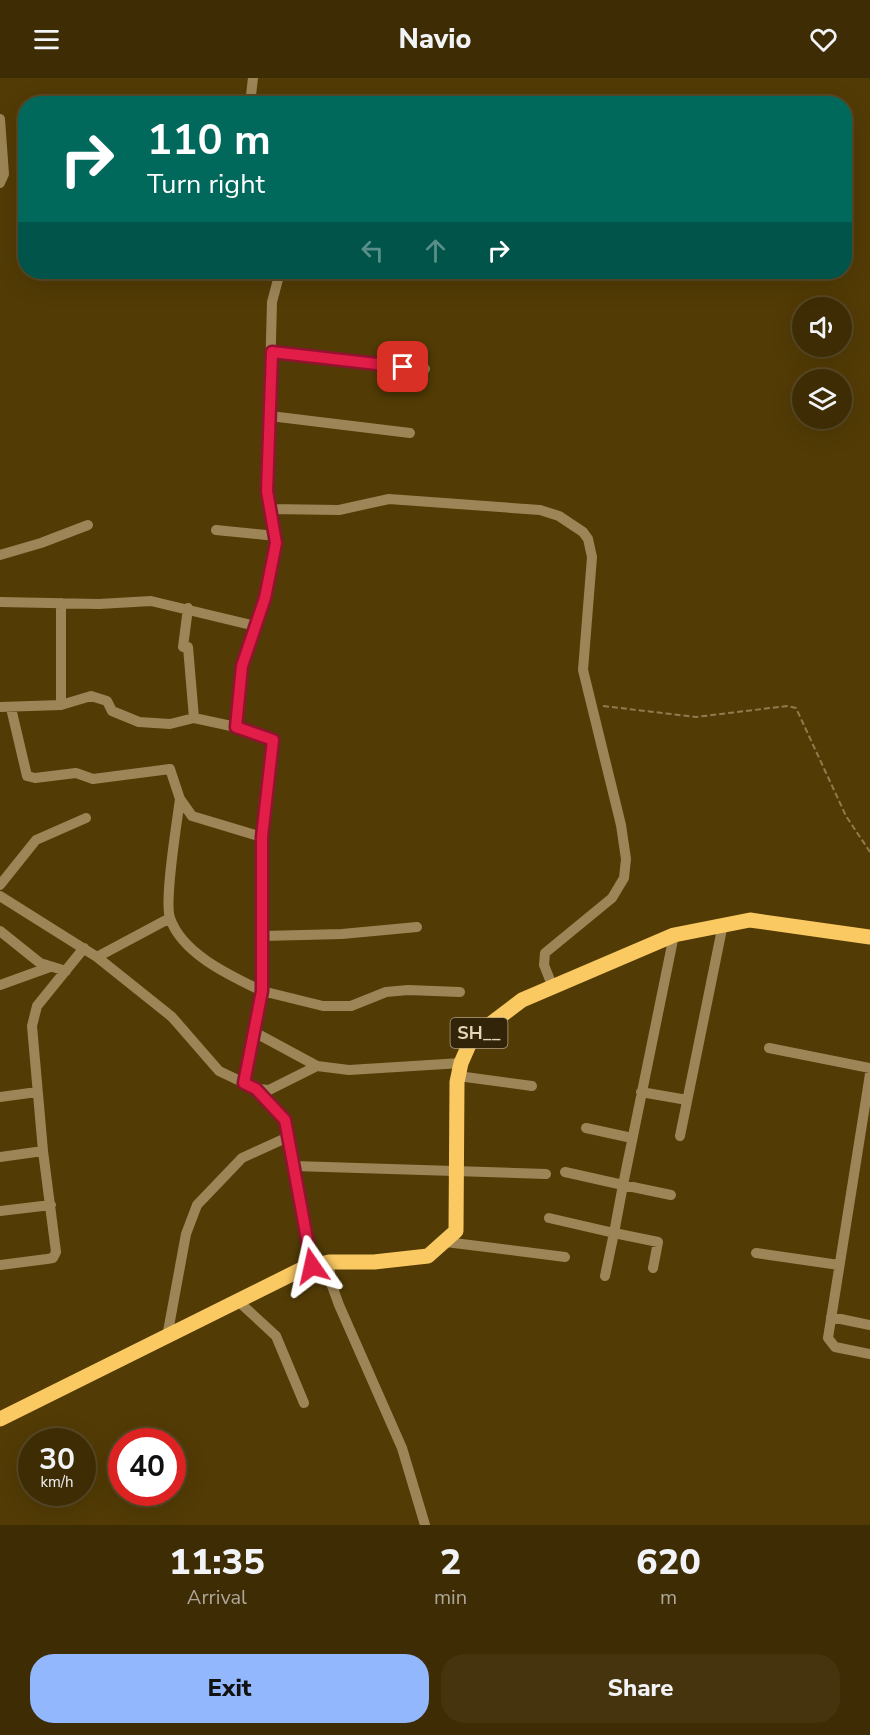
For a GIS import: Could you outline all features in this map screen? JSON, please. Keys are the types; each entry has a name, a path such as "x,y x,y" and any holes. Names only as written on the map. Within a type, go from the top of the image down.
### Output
{"main road":[{"name":"SH__","path":"446,1242 456,1231 459,1069 472,1038 522,1000 552,985 674,935 723,924 750,920 870,937"},
{"name":"SH__","path":"824,930 870,927"},
{"path":"0,1419 167,1337 267,1284 306,1268 329,1262 374,1262 428,1256 446,1242"}],"street":[{"path":"251,96 253,78"},
{"path":"0,119 4,174 0,183"},
{"path":"236,727 242,666 265,598 276,536 267,491 272,302 278,279"},
{"path":"272,352 425,369"},
{"path":"270,416 410,433"},
{"path":"270,509 339,510 381,500 398,500 540,510 559,516 576,526 588,539 592,557 582,662 590,704 621,825 626,867 620,889 612,898 546,952 544,965 552,985"},
{"path":"0,555 41,543 88,525"},
{"path":"216,530 276,536"},
{"path":"0,602 99,604 151,601 188,608 255,626"},
{"path":"61,603 61,705"},
{"path":"188,608 185,647 194,718"},
{"path":"244,1083 248,1052 262,991 262,837 273,740 236,727 194,718 170,724 139,722 112,711 106,700 91,696 61,705 5,707 27,776 35,778 76,773 93,779 170,770 180,799 192,816 262,837"},
{"path":"180,799 169,901 170,918 180,935 207,962 262,991 323,1006 351,1006 386,992 408,990 460,992"},
{"path":"0,885 36,840 86,818"},
{"path":"0,896 97,957 172,1017 219,1071 256,1089 285,1120 294,1166 306,1268"},
{"path":"97,957 170,918"},
{"path":"680,1136 723,924"},
{"path":"263,936 342,934 417,927"},
{"path":"0,931 39,963 63,975"},
{"path":"605,1276 674,935"},
{"path":"0,1265 53,1258 56,1252 37,1092 33,1014 84,948"},
{"path":"0,985 50,967"},
{"path":"254,1032 317,1066 348,1070 459,1069 532,1086"},
{"path":"769,1048 870,1068"},
{"path":"256,1089 269,1090 317,1066"},
{"path":"870,1074 828,1338 835,1347 870,1354"},
{"path":"0,1097 37,1092"},
{"path":"641,1092 687,1100"},
{"path":"586,1128 632,1138"},
{"path":"167,1337 191,1218 206,1194 242,1158 288,1137"},
{"path":"0,1157 43,1151"},
{"path":"294,1166 546,1174"},
{"path":"565,1172 671,1195"},
{"path":"0,1211 51,1204"},
{"path":"549,1218 658,1242 653,1268"},
{"path":"446,1242 565,1257"},
{"path":"756,1253 839,1264"},
{"path":"329,1262 331,1283 339,1305 398,1438 425,1525"},
{"path":"237,1300 276,1336 304,1403"},
{"path":"831,1320 870,1325"}],"path":[{"path":"590,704 696,717 787,706 796,708 846,816 870,852"}],"route":[{"path":"312,1266 285,1120 256,1089 244,1083 248,1052 252,1044 262,991 262,837 273,740 236,727 242,666 265,598 276,543 267,491 272,352 403,367"}]}
